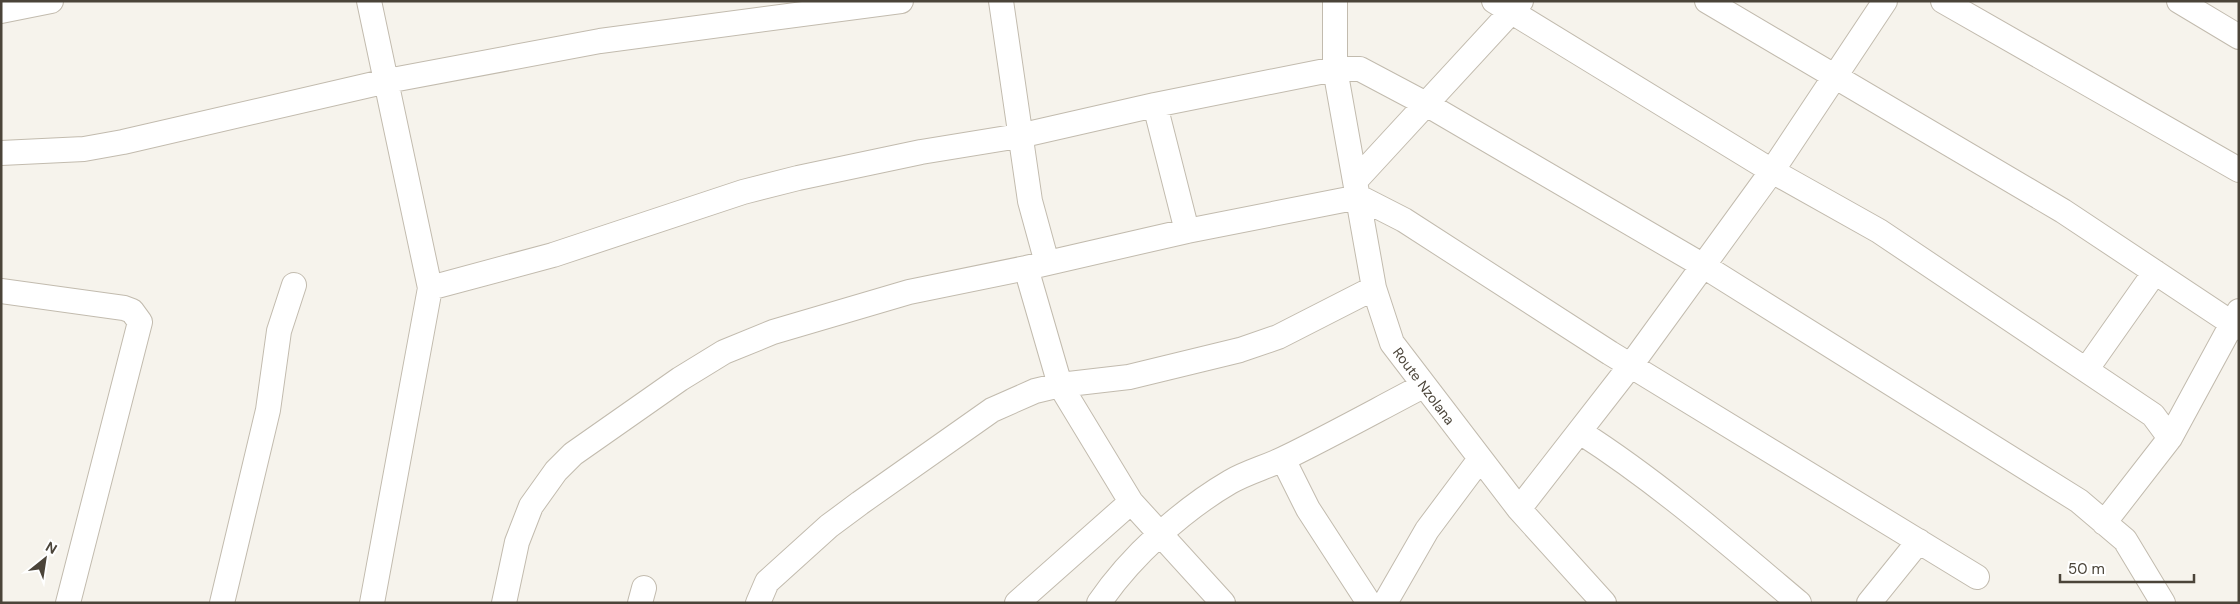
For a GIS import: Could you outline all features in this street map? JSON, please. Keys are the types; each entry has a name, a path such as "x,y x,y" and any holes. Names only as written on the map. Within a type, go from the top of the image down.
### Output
{"street":[{"path":"1,11 50,1"},
{"path":"369,1 430,288 372,603"},
{"path":"1,154 84,148 123,142 387,81 600,41 901,1"},
{"path":"1001,1 1019,136 1030,201 1036,266 1060,385 1131,502 1223,603"},
{"name":"Route Nzolana","path":"1335,1 1335,69 1358,188 1374,288 1392,343 1519,510 1604,603"},
{"path":"1707,1 2063,211 2155,272 2236,320 2170,438 2104,523"},
{"path":"1519,510 1580,432 1772,171 1885,1"},
{"path":"1942,1 2239,170"},
{"path":"2179,1 2239,37"},
{"path":"504,603 517,542 531,506 556,471 573,454 680,379 724,352 790,327 909,292 1036,266 1187,231 1358,188 1509,5 1772,171 1879,232 2153,415 2170,438"},
{"path":"430,288 552,256 742,192 921,152 1019,136 1155,105 1335,69 1360,69 1426,104 1702,265 2079,501 2125,540 2163,603"},
{"path":"1155,105 1187,231"},
{"path":"1358,188 1404,220 1630,365 1977,577"},
{"path":"2086,370 2155,272"},
{"path":"222,603 268,410 279,331 294,285"},
{"path":"758,603 768,582 829,526 992,410 1035,391 1060,385 1130,377 1240,350 1286,333 1374,288"},
{"path":"1,291 124,308 132,311 140,322 68,603"},
{"path":"1100,603 1123,573 1160,535 1188,511 1231,482 1283,459 1423,386"},
{"path":"1580,432 1625,461 1665,491 1799,603"},
{"path":"1283,459 1308,509 1369,603"},
{"path":"1385,603 1427,530 1480,459"},
{"path":"1017,603 1131,502"},
{"path":"1869,603 1919,541"}]}
